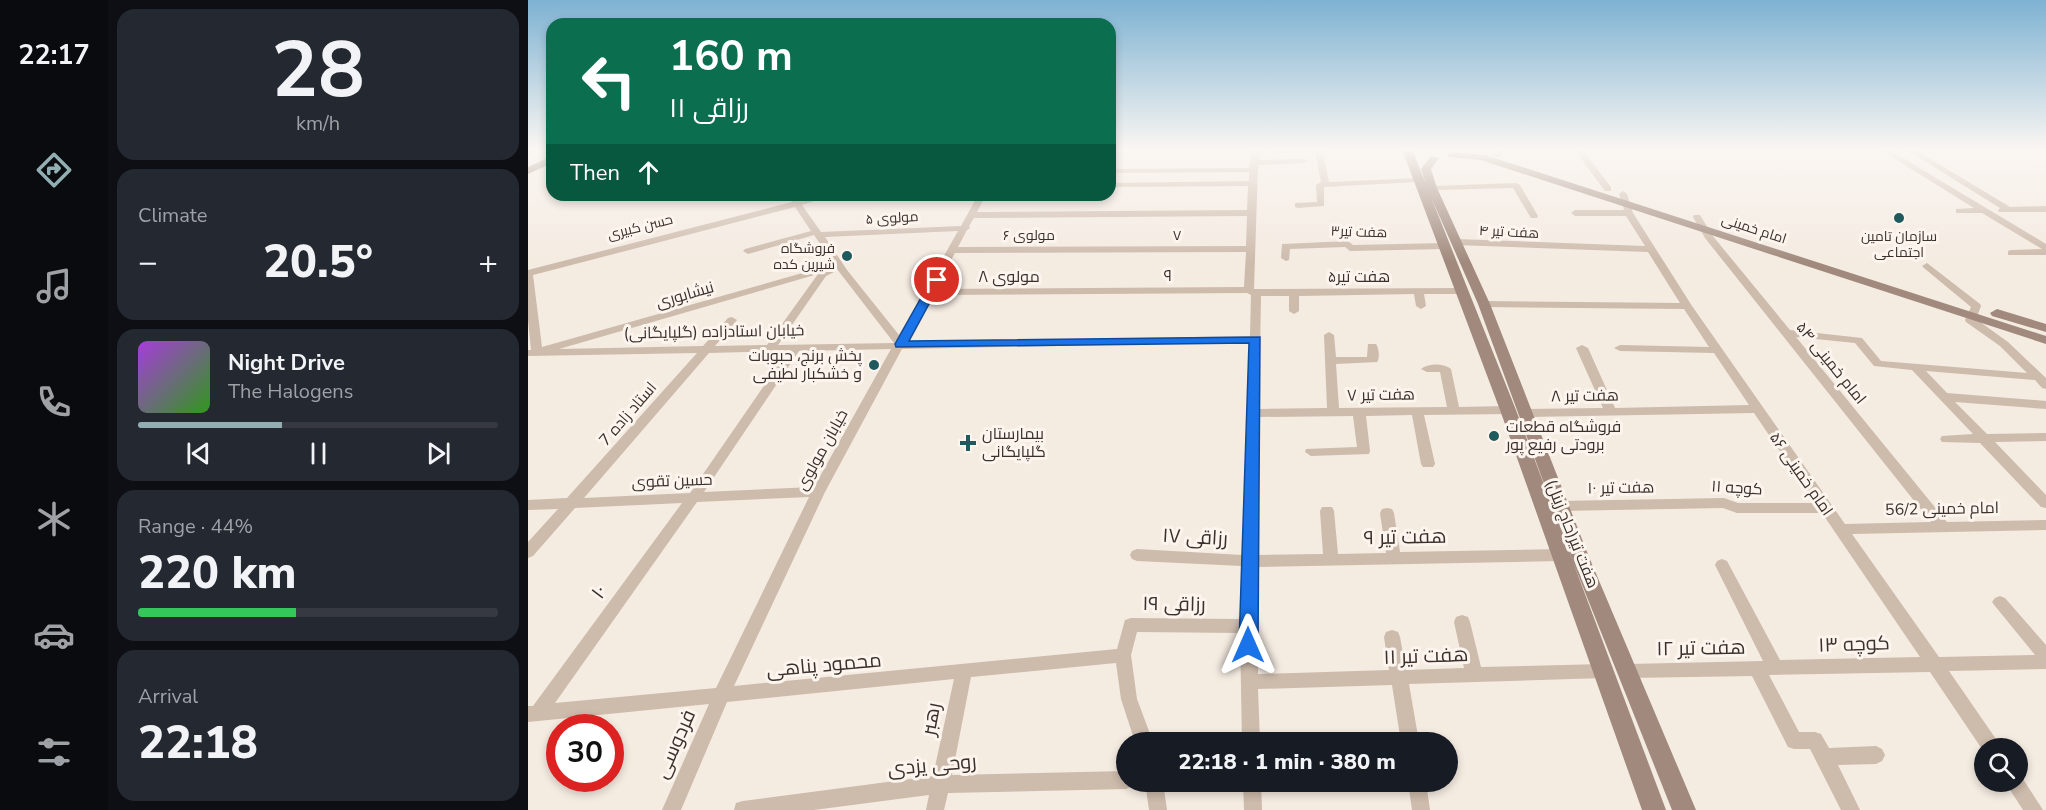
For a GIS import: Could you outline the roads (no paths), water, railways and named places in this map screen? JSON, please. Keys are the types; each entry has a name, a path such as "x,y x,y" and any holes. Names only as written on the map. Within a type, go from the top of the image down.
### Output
{"main road":[{"name":"هفت تیر(حاج زینل)","path":"1426,187 1450,244 1484,304 1527,413 1560,506 1629,670 1684,810"},
{"name":"امام خمینی","path":"1575,187 1700,223 1974,311 2046,340"},
{"name":"امام خمینی","path":"1601,187 1626,203"},
{"name":"هفت تیر(حاج زینل)","path":"1450,244 1462,291 1508,410 1654,810"},
{"name":"امام خمینی","path":"1974,311 2046,328"}],"street":[{"path":"1251,732 1248,626 1256,339 1251,249 1253,187"},
{"path":"1298,205 1321,204 1320,187"},
{"path":"1517,187 1527,199 1534,216"},
{"path":"1947,187 2046,248"},
{"path":"1971,187 2009,210"},
{"path":"1510,201 1527,199"},
{"name":"حسن کبیری","path":"533,353 528,274 786,201"},
{"path":"794,201 840,266 901,344"},
{"name":"خیابان مولوی","path":"721,696 818,492 954,250 979,201"},
{"path":"1575,213 1626,203"},
{"name":"امام خمینی ۵۶","path":"1626,203 1649,249 1716,350 1985,738"},
{"path":"1959,211 2046,209"},
{"path":"972,215 1252,213"},
{"name":"امام خمینی ۵۴","path":"1700,223 1785,333 1943,526"},
{"name":"مولوی ۵","path":"748,251 818,233 966,228"},
{"path":"1286,258 1285,246 1303,245 1299,232"},
{"path":"1520,234 1524,246"},
{"path":"1397,236 1401,247"},
{"name":"هفت تیر ۴","path":"1450,244 1649,249"},
{"name":"هفت تیر۳","path":"1303,245 1401,247 1450,244"},
{"name":"۷","path":"1104,248 1251,249"},
{"name":"مولوی ۶","path":"954,250 1104,248"},
{"path":"2011,253 2046,252"},
{"path":"771,347 823,274 840,266"},
{"name":"نیشابوری","path":"533,353 840,266"},
{"path":"1927,266 1974,311 1970,320 2004,344 2042,381"},
{"path":"1284,280 1294,311"},
{"name":"۹","path":"1088,291 1253,292"},
{"name":"مولوی ۸","path":"930,292 1088,291"},
{"path":"1361,291 1363,305"},
{"path":"1418,291 1421,306"},
{"name":"هفت تیر۵","path":"1253,292 1462,291"},
{"path":"1484,304 1687,306"},
{"name":"استاد زاده 7","path":"528,552 732,320"},
{"path":"1785,333 1858,340 1878,364 2042,381"},
{"path":"1329,335 1333,412"},
{"name":"خیابان استادزاده (گلپایگانی)","path":"533,353 901,344 1256,339"},
{"path":"1330,361 1373,360 1372,346"},
{"name":"۱۰","path":"533,713 694,497 796,347"},
{"path":"1582,348 1611,412"},
{"path":"1620,348 1716,350"},
{"path":"1915,367 2046,503"},
{"path":"1427,369 1445,369 1454,411"},
{"path":"1944,397 2046,405"},
{"name":"هفت تیر ۸","path":"1527,413 1756,409"},
{"name":"هفت تیر ۷","path":"1254,413 1508,410"},
{"path":"1417,411 1428,464"},
{"path":"1311,452 1364,451 1359,412"},
{"path":"1946,439 2046,437"},
{"name":"حسین تقوی","path":"528,505 573,501 818,492"},
{"name":"کوچه ۱۱","path":"1683,504 1724,503 1737,508 1825,508"},
{"name":"هفت تیر ۱۰","path":"1560,506 1683,504"},
{"path":"1327,511 1331,559"},
{"path":"1387,513 1394,558"},
{"name":"امام خمینی 56/2","path":"1839,529 2046,525"},
{"name":"رزاقی ۱۷","path":"1137,555 1251,561"},
{"name":"هفت تیر ۹","path":"1251,561 1561,555"},
{"path":"1722,566 1766,667 1794,741 1815,740 1851,810"},
{"path":"2000,602 2046,657"},
{"path":"1462,622 1474,675"},
{"name":"رزاقی ۱۹","path":"1123,656 1131,625 1248,626"},
{"path":"1392,637 1408,732"},
{"path":"1123,656 1129,699 1141,732"},
{"name":"محمود پناهی","path":"533,713 1123,656"},
{"name":"کوچه ۱۳","path":"1766,667 2046,662"},
{"name":"هفت تیر ۱۲","path":"1629,670 1766,667"},
{"name":"هفت تیر ۱۱","path":"1249,682 1604,671"},
{"name":"رهبر","path":"935,810 964,673"},
{"name":"فردوسی","path":"671,810 721,696"},
{"path":"1824,757 1876,755"},
{"name":"روحی یزدی","path":"743,810 941,784 1116,780"},
{"path":"1155,792 1158,810"},
{"path":"1252,792 1252,810"},
{"path":"1418,792 1421,810"},
{"path":"2021,792 2034,810"}],"place":[{"name":"سازمان تامین اجتماعی","path":"1899,218"},
{"name":"فروشگاه شیرین کده","path":"847,256"},
{"name":"پخش برنج، حبوبات و خشکبار لطیفی","path":"874,365"},
{"name":"فروشگاه قطعات برودتی رفیع پور","path":"1494,436"},
{"name":"بیمارستان گلپایگانی","path":"968,443"}]}
